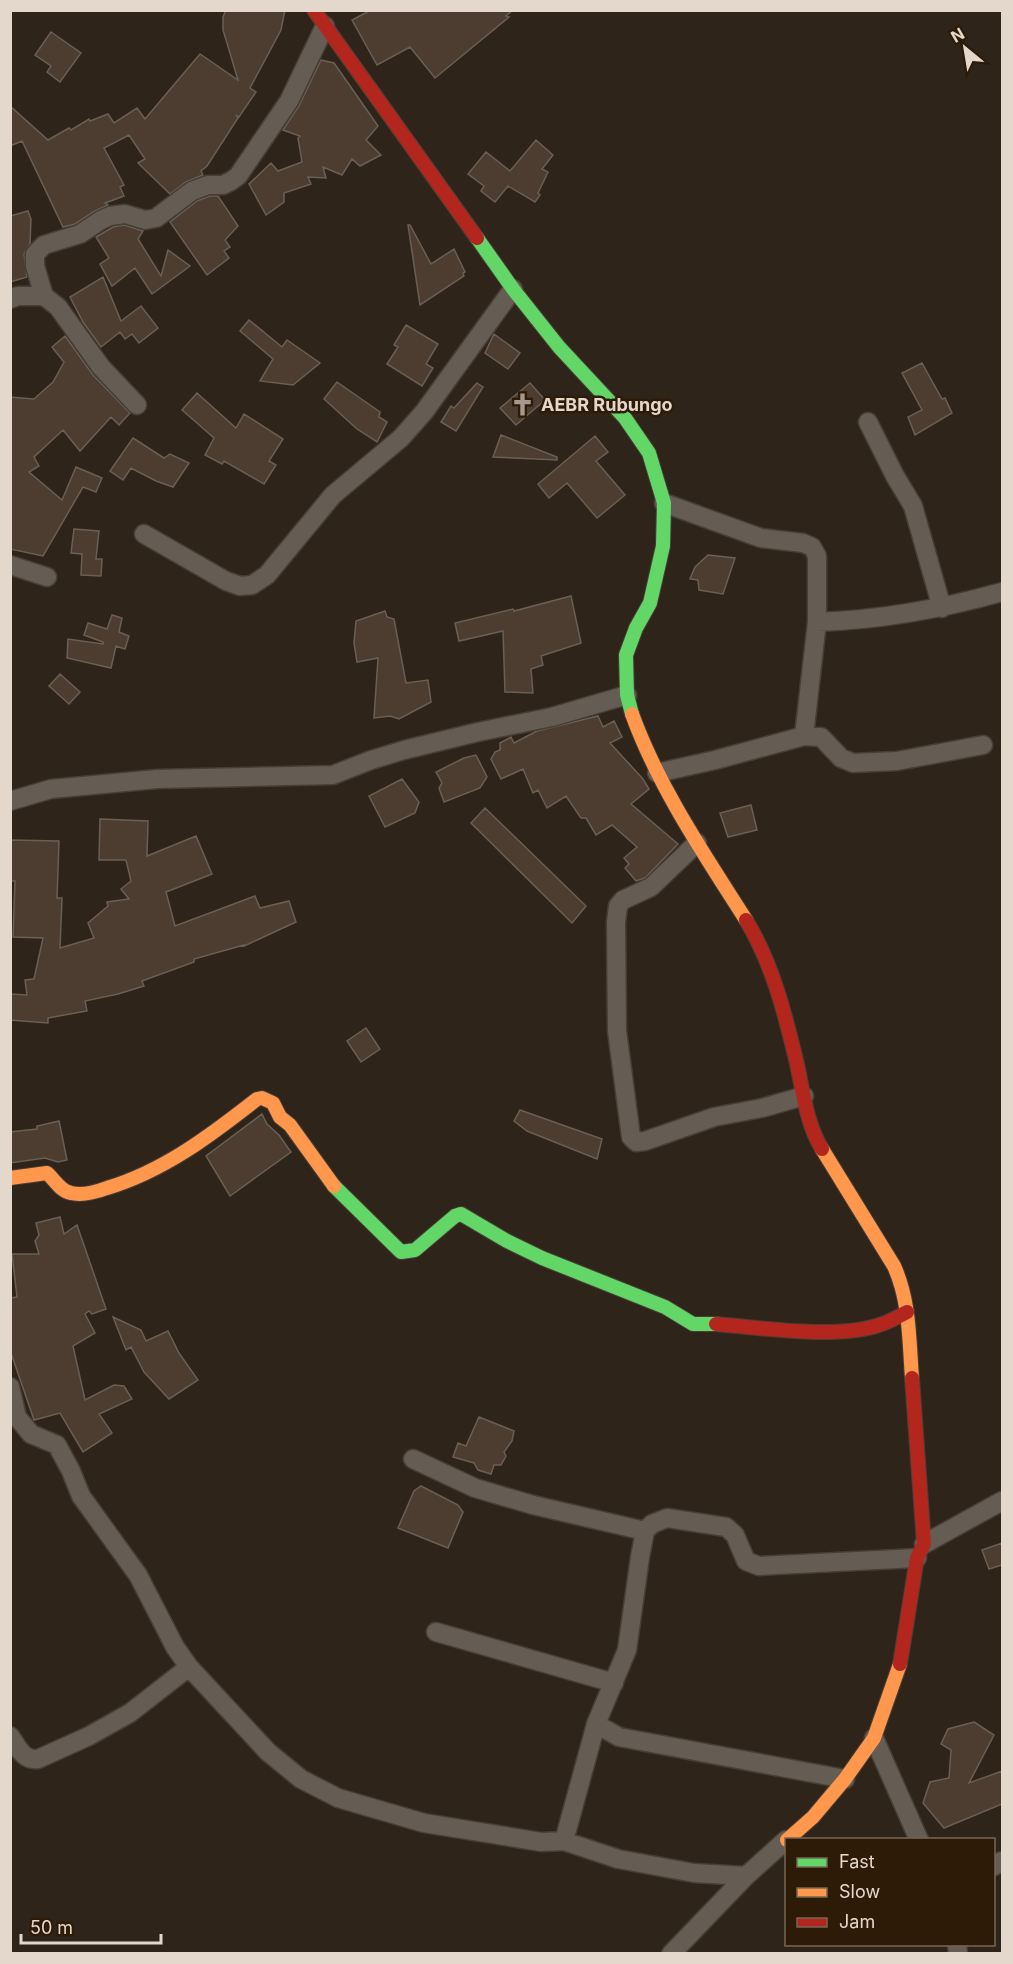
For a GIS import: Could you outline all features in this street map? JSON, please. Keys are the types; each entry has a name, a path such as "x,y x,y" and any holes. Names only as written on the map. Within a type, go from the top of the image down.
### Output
{"street":[{"path":"314,10 513,289 559,347 625,418 649,453 664,503 663,546 650,603 636,628 626,655 627,696 633,717 657,773 697,843 748,923 768,964 785,1014 816,1139 894,1266 902,1283 907,1312 920,1551 899,1671 874,1738 845,1779 813,1817 789,1838"},
{"path":"137,405 101,367 58,308 44,296 35,266 35,254 44,245 80,234 110,216 125,214 144,220 156,218 192,191 208,185 223,185 238,176 289,101 325,26"},
{"path":"144,534 226,581 240,586 252,585 267,575 333,495 401,438 424,412 513,289"},
{"path":"10,299 18,296 44,296"},
{"path":"868,422 913,506 942,608"},
{"path":"664,503 761,538 803,543 812,547 817,555 817,622 804,736"},
{"path":"10,565 47,577"},
{"path":"817,622 863,621 942,608 1002,592"},
{"path":"10,801 51,789 157,779 333,775 404,750 552,717 627,696"},
{"path":"657,773 804,736 821,737 841,758 852,763 897,761 983,745"},
{"path":"697,843 651,887 623,900 618,906 616,922 617,1031 631,1137 636,1142 645,1141 714,1117 762,1108 804,1096"},
{"path":"10,1178 47,1173 68,1193 86,1194 114,1187 153,1172 200,1144 257,1099 262,1098 273,1103 280,1117 290,1125 332,1184 401,1252 415,1250 455,1216 461,1214 542,1258 664,1307 693,1324 813,1332 853,1330 881,1325 907,1312"},
{"path":"10,1387 17,1418 31,1434 57,1445 81,1496 138,1575 175,1647 189,1667 268,1752 301,1779 338,1798 424,1823 541,1842 564,1841 618,1859 694,1873 746,1876"},
{"path":"413,1459 476,1488 645,1531"},
{"path":"564,1841 596,1724 627,1650 645,1531 652,1524 667,1518 726,1527 735,1534 747,1561 759,1566 920,1551 1002,1501"},
{"path":"436,1632 614,1683"},
{"path":"10,1736 23,1755 32,1760 39,1760 130,1713 189,1667"},
{"path":"596,1724 619,1737 845,1779"},
{"path":"874,1738 919,1838"},
{"path":"672,1953 746,1876 785,1842"}],"building":[{"path":"226,10 285,10 281,30 250,88 256,92 239,117 236,115 238,118 207,166 201,171 203,175 186,182 170,194 138,163 145,159 129,135 104,148 124,185 120,187 124,196 105,203 108,205 75,224 63,227 22,141 10,146 10,106 48,140 89,119 90,121 108,114 114,123 137,108 145,119 200,54 238,80 223,30 223,17"},
{"path":"371,10 513,10 506,16 509,17 435,78 410,47 377,65 352,20"},
{"path":"51,32 81,53 60,82 47,72 51,66 35,55"},
{"path":"321,60 334,63 378,126 366,140 381,155 360,166 352,159 342,175 323,167 326,178 308,177 311,184 284,193 284,202 266,215 249,184 271,163 278,171 302,162 298,138 300,136 283,130 299,106"},
{"path":"536,140 553,155 542,169 548,172 538,193 540,195 535,202 508,186 495,202 481,191 484,186 468,174 486,152 510,171"},
{"path":"210,196 218,196 238,226 225,240 230,247 224,251 229,258 207,275 170,222 197,201"},
{"path":"28,211 31,219 30,244 24,254 27,277 10,282 10,216"},
{"path":"124,225 143,231 138,239 161,276 168,250 190,266 152,294 135,268 112,286 100,264 109,258 96,237 113,227"},
{"path":"408,225 431,264 454,249 465,272 464,276 420,305"},
{"path":"103,277 121,321 141,306 158,328 139,343 132,334 125,339 120,332 101,347 83,322 70,297"},
{"path":"249,320 282,347 287,340 320,363 293,385 260,381 273,359 240,331"},
{"path":"406,325 438,344 426,364 433,368 422,386 387,364 398,347 394,345"},
{"path":"494,334 520,353 508,369 485,353"},
{"path":"65,336 93,375 130,413 119,425 111,417 80,451 63,430 34,457 39,466 29,472 62,500 76,467 102,478 96,492 83,487 43,556 10,549 10,397 34,399 53,382 64,362 52,347"},
{"path":"922,363 952,413 915,435 908,417 922,410 902,373"},
{"path":"337,382 380,412 379,417 387,422 377,442 357,429 324,399"},
{"path":"477,383 483,387 456,431 441,422 451,406 454,408"},
{"name":"AEBR Rubungo","path":"530,383 545,400 516,425 500,408"},
{"path":"197,393 236,428 244,414 283,439 269,461 276,465 264,484 224,461 222,464 205,455 214,438 182,410"},
{"path":"501,435 557,457 557,460 493,457"},
{"path":"595,436 608,452 596,461 625,495 597,518 567,483 549,498 538,484"},
{"path":"133,438 164,458 170,454 189,463 173,487 131,468 123,480 110,471"},
{"path":"74,529 99,531 96,559 102,559 101,576 81,575 82,554 71,553"},
{"path":"708,555 735,558 723,594 699,590 698,580 690,579 695,567"},
{"path":"571,596 581,643 541,656 543,665 531,669 533,693 505,692 503,631 459,641 455,623"},
{"path":"385,611 387,617 394,619 406,683 428,680 431,702 399,719 390,716 374,718 378,658 357,662 354,643 356,621"},
{"path":"112,615 122,618 119,632 129,636 125,649 116,646 111,668 67,658 68,639 103,644 103,642 84,635 88,623 107,629"},
{"path":"60,674 80,692 69,704 49,686"},
{"path":"598,716 603,727 614,721 622,737 610,743 643,779 649,789 631,804 678,844 645,878 636,881 625,868 629,864 624,858 637,847 612,825 596,835 586,818 581,818 566,796 547,808 538,790 533,793 523,769 501,779 491,759 495,752 500,750 500,743 511,737 514,743 537,731"},
{"path":"476,755 487,777 480,788 444,802 439,788 442,783 436,772 464,758"},
{"path":"402,779 419,802 415,813 385,827 369,796"},
{"path":"751,805 757,830 728,837 720,813"},
{"path":"485,808 586,906 572,923 471,823"},
{"path":"100,819 148,821 147,856 196,836 212,874 166,892 175,926 255,896 260,908 289,901 296,922 244,946 194,959 194,962 142,981 144,986 85,1001 87,1011 48,1018 48,1023 10,1020 10,994 27,995 25,980 34,979 43,938 13,937 15,881 10,881 11,840 59,841 57,898 62,898 60,948 94,938 88,923 108,906 107,902 129,899 121,889 131,881 126,860 99,860"},
{"path":"366,1028 380,1049 361,1062 347,1041"},
{"path":"520,1110 602,1139 597,1159 527,1131 514,1121"},
{"path":"262,1114 267,1124 279,1135 291,1152 230,1196 206,1156"},
{"path":"59,1121 67,1160 58,1162 45,1158 10,1163 10,1132 37,1129 37,1126"},
{"path":"60,1217 64,1234 77,1225 106,1309 92,1314 89,1311 85,1314 95,1333 73,1346 85,1400 114,1385 124,1386 132,1399 99,1414 112,1433 83,1452 60,1413 34,1420 10,1350 10,1298 17,1297 12,1254 39,1254 35,1241 39,1235 36,1223"},
{"path":"113,1317 141,1330 146,1341 168,1331 179,1353 198,1380 169,1399 144,1372 131,1347 126,1350"},
{"path":"479,1417 514,1431 512,1441 504,1452 506,1456 501,1465 494,1465 491,1474 478,1470 474,1463 453,1457 458,1443 466,1446"},
{"path":"421,1486 458,1505 463,1512 448,1548 398,1528 414,1491"},
{"path":"1002,1543 1002,1565 989,1569 982,1550"},
{"path":"974,1722 994,1735 969,1783 1002,1771 1002,1804 944,1828 923,1803 930,1782 949,1778 951,1750 941,1744 948,1729"}],"traffic: fast":[{"path":"477,238 513,289 559,347 625,418 649,453 664,503 663,546 650,603 636,628 626,655 627,695 632,714"},
{"path":"334,1186 401,1252 415,1250 455,1216 461,1214 542,1258 665,1307 693,1324 716,1324"}],"traffic: slow":[{"path":"632,714 669,794 746,920"},
{"path":"10,1178 47,1173 67,1192 80,1194 98,1191 128,1181 167,1162 222,1126 257,1099 262,1098 273,1103 280,1117 290,1125 334,1186"},
{"path":"822,1149 894,1266 903,1293 908,1321 912,1378"},
{"path":"789,1838 813,1817 845,1779 874,1738 900,1664"}],"traffic: jam":[{"path":"314,10 477,238"},
{"path":"746,920 764,954 783,1008 809,1119 822,1149"},
{"path":"716,1324 800,1332 845,1331 882,1324 907,1312"},
{"path":"900,1664 917,1558 924,1544 912,1378"}],"place":[{"name":"AEBR Rubungo","path":"523,404"}]}
